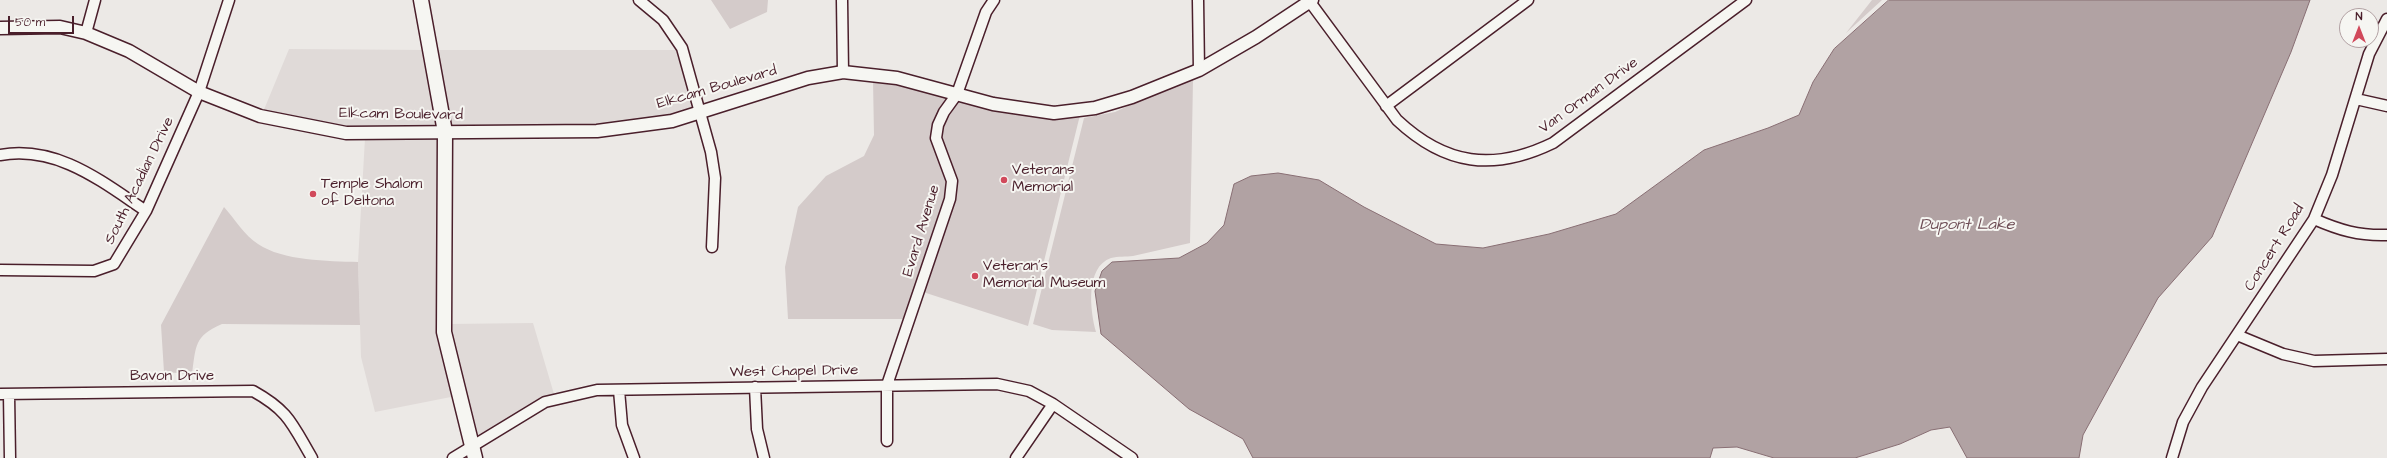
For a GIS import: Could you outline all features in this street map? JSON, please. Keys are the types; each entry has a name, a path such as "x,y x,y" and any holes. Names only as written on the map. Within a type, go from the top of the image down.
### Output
{"main road":[{"path":"421,0 445,132 444,332 474,453"}],"street":[{"path":"86,33 95,0"},
{"name":"South Acadian Drive","path":"0,270 94,271 114,264 146,211 199,92 229,0"},
{"path":"639,0 663,20 682,48 698,112 711,152 715,178 712,247"},
{"path":"842,0 843,72"},
{"name":"Evard Avenue","path":"887,441 887,385 950,199 952,181 936,138 938,125 944,112 957,94 986,12 994,0"},
{"path":"1198,0 1199,70"},
{"path":"1386,106 1528,0"},
{"name":"Van Orman Drive","path":"1311,1 1386,106 1414,136 1431,147 1452,156 1479,161 1506,160 1529,154 1553,143 1746,0"},
{"name":"Elkcam Boulevard","path":"0,28 60,27 86,33 129,51 199,92 260,116 346,133 597,131 672,121 808,78 843,72 897,78 993,104 1054,113 1095,108 1132,97 1199,70 1256,37 1311,1"},
{"name":"Concert Road","path":"2172,458 2183,422 2202,387 2314,219 2332,175 2369,54 2387,19"},
{"path":"2356,99 2387,106"},
{"path":"0,155 33,154 59,159 81,168 146,211"},
{"path":"2314,219 2340,231 2373,236 2387,235"},
{"path":"2237,335 2283,354 2314,361 2387,359"},
{"name":"West Chapel Drive","path":"453,458 474,453 545,402 597,390 997,384 1029,391 1053,404 1132,458"},
{"path":"755,387 757,429 764,458"},
{"path":"619,390 622,425 634,458"},
{"name":"Bavon Drive","path":"4,394 253,391 274,402 286,413 312,458"},
{"path":"4,394 10,458"},
{"path":"1016,458 1053,404"}],"shaded area":[{"path":"711,0 768,0 767,12 730,29"},
{"path":"1872,0 1882,0 1846,33"},
{"path":"289,49 426,50 440,127 347,128 263,112"},
{"path":"435,50 678,50 693,108 671,116 597,126 449,127"},
{"path":"873,80 899,84 949,97 932,140 948,181 946,198 905,319 788,319 785,267 798,207 826,176 864,156 874,135"},
{"path":"1193,80 1190,243 1133,256 1114,257 1103,263 1097,270 1093,280 1091,302 1096,332 1052,330 1033,324 1084,118 1115,112 1169,87"},
{"path":"967,102 1080,115 1028,326 923,292 956,190 952,173 940,142 945,124 957,103"},
{"path":"441,137 439,332 456,396 375,412 361,357 358,262 365,138"},
{"path":"224,207 253,241 268,250 306,259 358,262 360,325 222,324 206,333 198,343 194,356 192,374 164,372 161,325"},
{"path":"533,323 554,394 536,401 476,439 448,324"}],"water":[{"name":"Dupont Lake","path":"1889,0 2310,0 2291,52 2212,237 2158,298 2083,435 2079,458 1967,458 1950,427 1931,430 1900,444 1855,458 1774,458 1737,447 1713,448 1710,458 1253,458 1243,439 1189,409 1101,334 1095,291 1102,271 1112,262 1179,258 1207,243 1224,225 1234,184 1251,176 1278,173 1319,180 1364,207 1436,244 1483,248 1549,234 1616,214 1704,150 1768,128 1799,115 1813,82 1834,49"}],"place":[{"name":"Veterans Memorial","path":"1004,180"},
{"name":"Temple Shalom of Deltona","path":"313,194"},
{"name":"Veteran's Memorial Museum","path":"975,276"}]}
